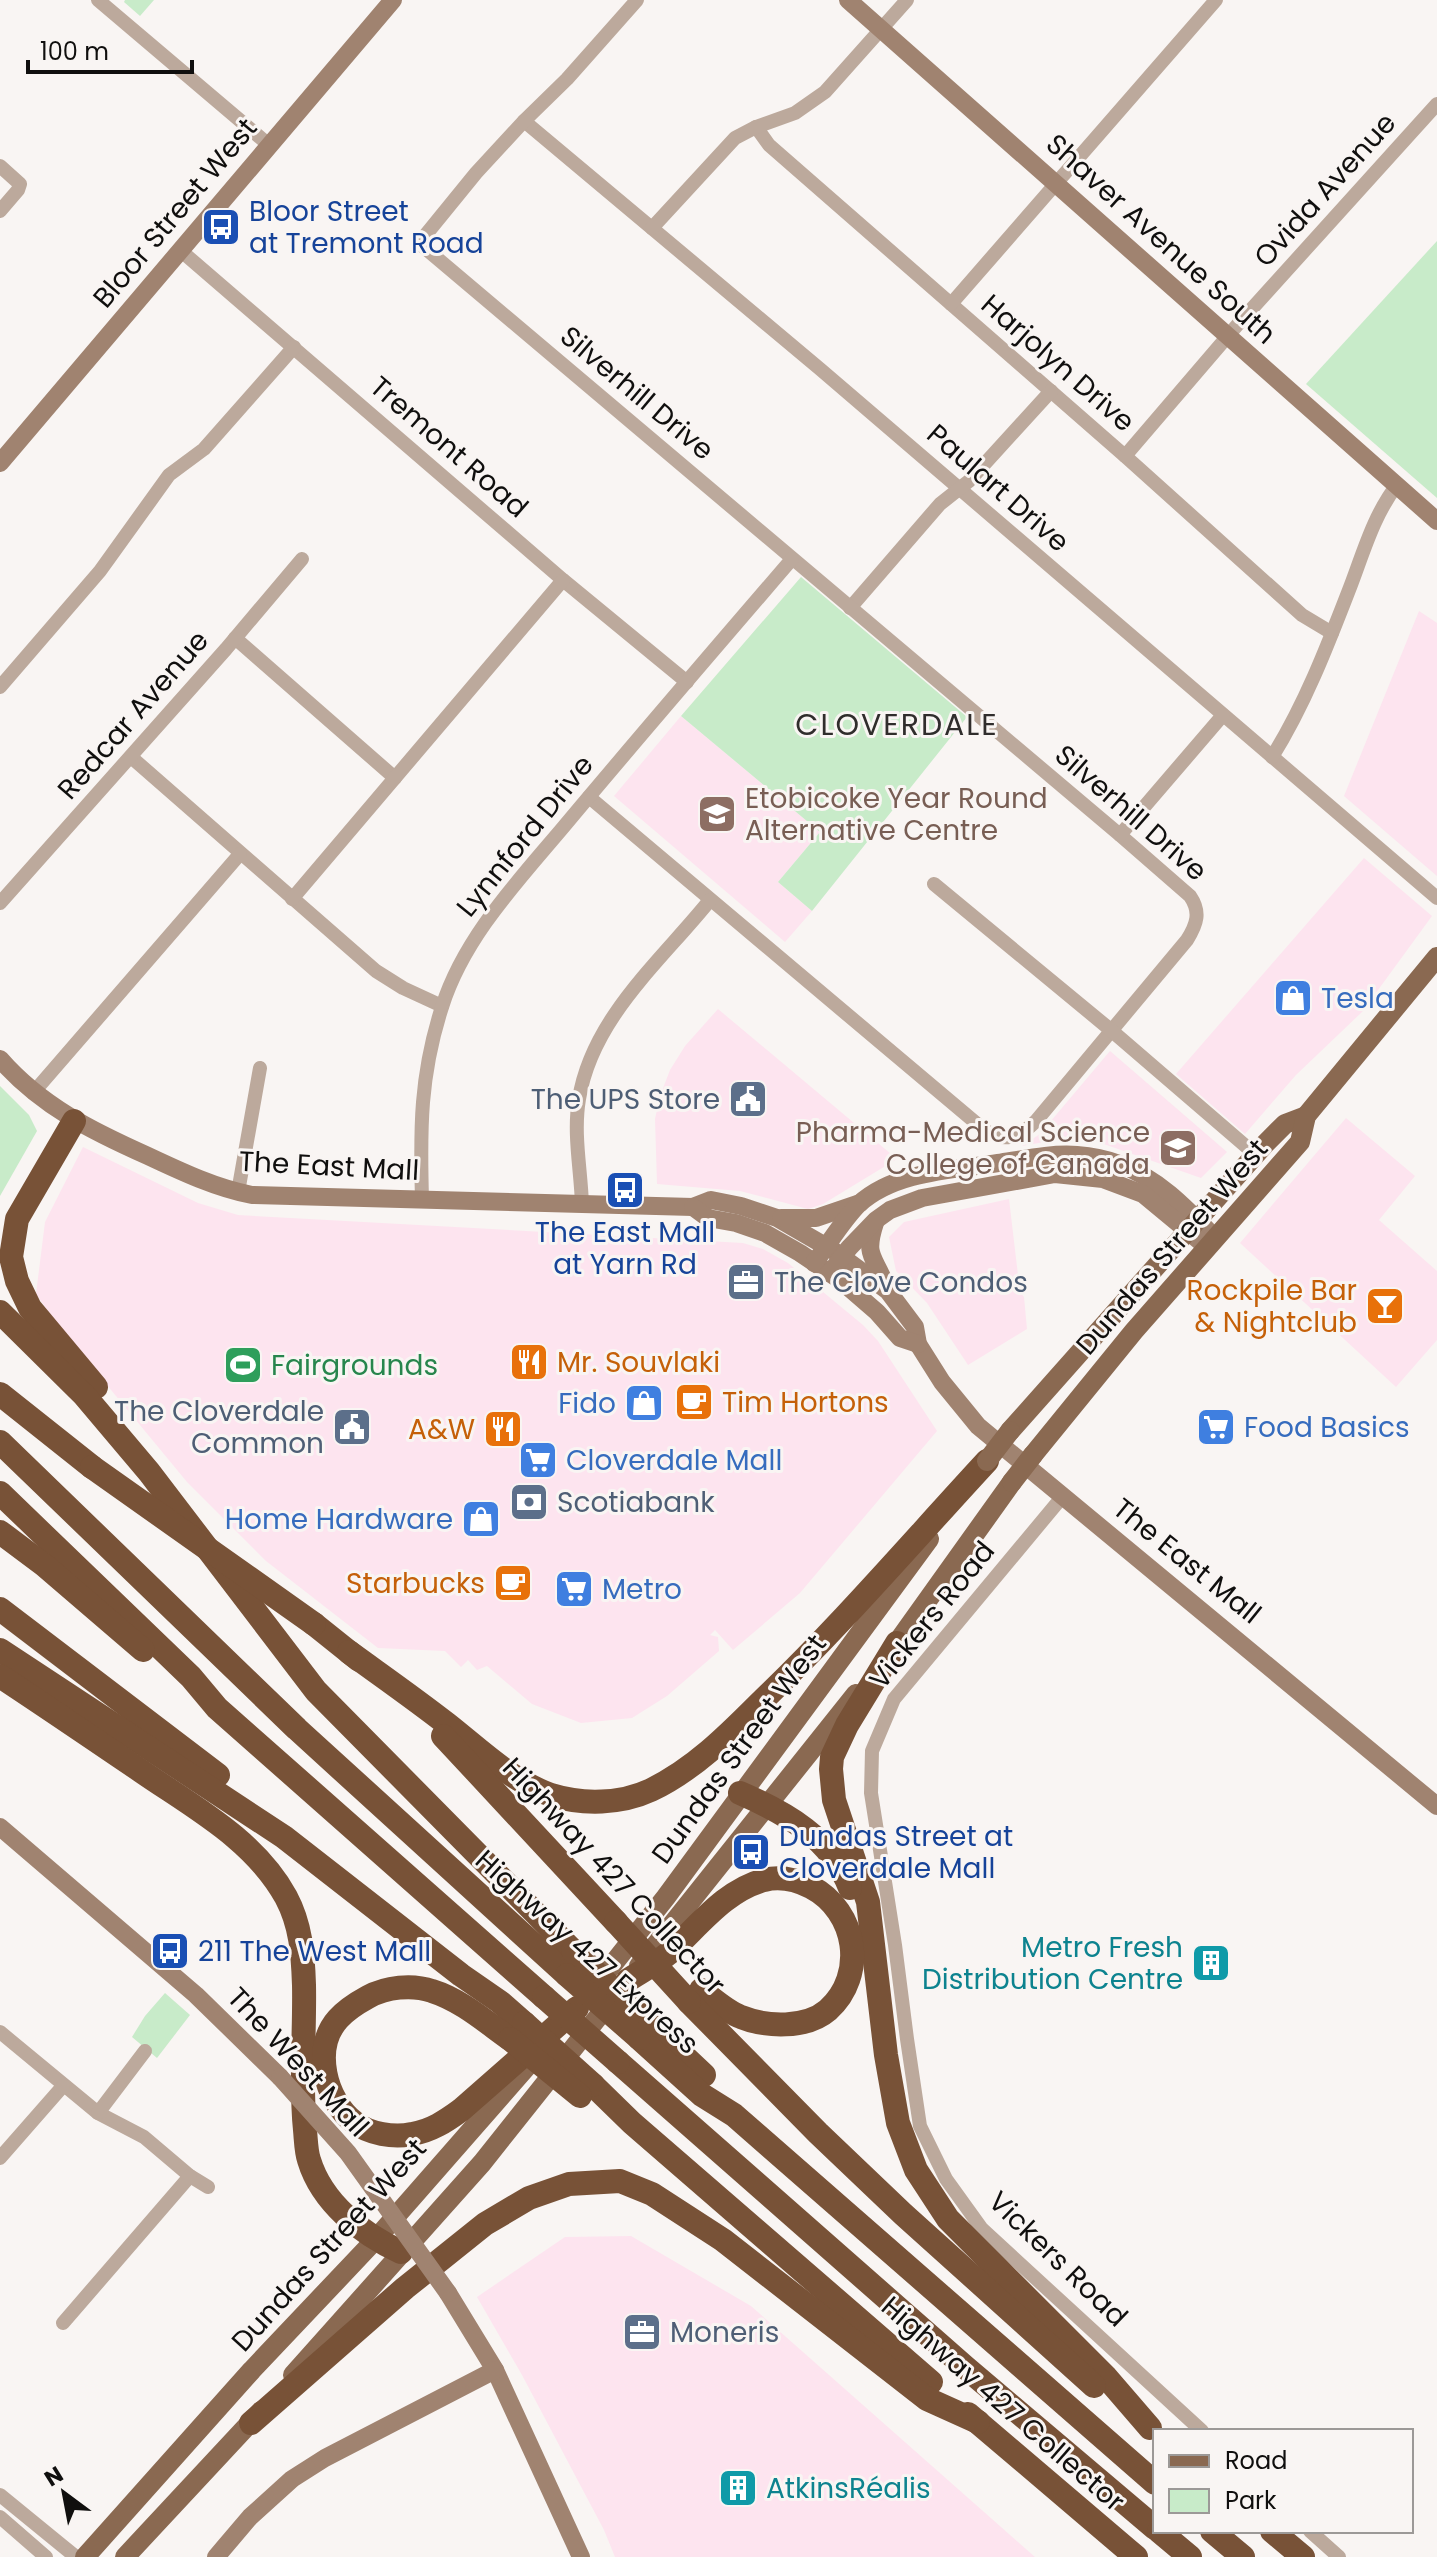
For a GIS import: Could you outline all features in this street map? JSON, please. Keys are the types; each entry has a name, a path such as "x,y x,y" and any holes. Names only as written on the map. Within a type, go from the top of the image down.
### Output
{"highway":[{"path":"74,1121 17,1219 10,1248 13,1266 30,1308 166,1476 183,1514"},
{"path":"0,1312 84,1395 183,1514 316,1691 570,1963"},
{"name":"Highway 427 Collector","path":"0,1394 92,1467 314,1624 421,1713 586,1889 695,1996 818,2133 903,2214 1097,2388 1152,2430"},
{"name":"Highway 427 Express","path":"0,1442 297,1729 570,1963 645,2032 702,2095 734,2115 1153,2481"},
{"path":"349,1652 533,1788 561,1798 598,1801 629,1798 651,1790 691,1766 715,1745 809,1655 987,1461"},
{"path":"0,1493 191,1677 217,1708"},
{"path":"0,1532 44,1565 181,1683 217,1708 792,2217 1153,2527"},
{"path":"0,1609 301,1837 467,1970 500,2002"},
{"path":"897,1643 836,1746 831,1769 834,1800 868,1902 886,2055 898,2123 916,2170 948,2219 1106,2377 1152,2430"},
{"name":"Highway 427 Collector","path":"0,1650 284,1837 500,2002 517,2031 632,2123 1136,2557"},
{"path":"0,1676 235,1836 256,1856 286,1897 301,1938 304,1993 302,2096 308,2160 337,2207 375,2240 401,2252"},
{"path":"740,1793 768,1805 809,1831 842,1867 874,1950"},
{"path":"628,1980 667,1955 729,1896 765,1879 781,1878 803,1883 835,1903 851,1936 854,1955 846,1986 827,2011 795,2024 761,2024 695,1996"},
{"path":"517,2031 432,1991 404,1987 379,1991 336,2020 324,2049 325,2078 339,2105 355,2123 381,2134 422,2132 461,2110 577,2008"},
{"path":"251,2423 400,2292 485,2224 529,2198 569,2184 620,2181 652,2194 723,2240 927,2399 978,2422"},
{"path":"1161,2533 1190,2557"},
{"path":"1214,2533 1243,2557"},
{"path":"1274,2533 1303,2557"}],"main road":[{"name":"Bloor Street West","path":"0,463 393,0"},
{"name":"Shaver Avenue South","path":"848,0 1437,521"},
{"name":"Dundas Street West","path":"125,2557 251,2423 482,2163 897,1643 1033,1455 1134,1331 1300,1142 1306,1116 1437,957"},
{"name":"The East Mall","path":"0,1059 33,1093 74,1121 169,1166 252,1195 693,1207 711,1200 777,1218 835,1251 888,1291 915,1327 918,1344 942,1382 978,1426 1437,1806"},
{"name":"Dundas Street West","path":"85,2557 252,2370 375,2240 577,2008 666,1897 1010,1431 1285,1124 1306,1116"},
{"path":"777,1218 816,1218 860,1203 894,1185 923,1175 1074,1154 1109,1161 1157,1183 1211,1242"},
{"path":"835,1251 890,1210 922,1198 1055,1174 1103,1179 1143,1194 1194,1225"},
{"path":"822,1268 835,1251 860,1203"},
{"name":"The East Mall","path":"693,1207 708,1218 765,1233 822,1268 877,1312 900,1338 918,1344"},
{"path":"876,1220 870,1258 888,1291"},
{"name":"The West Mall","path":"0,1827 192,1992 280,2077 348,2153 448,2293 495,2370 581,2557"},
{"path":"216,2557 250,2517 292,2479 325,2458 495,2370"},
{"path":"138,2557 147,2533"}],"street":[{"path":"98,0 269,145"},
{"path":"524,121 567,79 637,0"},
{"path":"652,228 728,144 756,127 795,113 825,92 907,0"},
{"path":"951,304 1216,0"},
{"name":"Ovida Avenue","path":"1125,456 1227,336 1437,104"},
{"name":"Paulart Drive","path":"524,121 1437,898"},
{"name":"Silverhill Drive","path":"524,121 476,173 419,243 1120,835 1190,896 1197,918 1187,940 1029,1128 1014,1138 996,1137 589,797"},
{"name":"Harjolyn Drive","path":"756,127 769,145 1302,615 1332,633"},
{"path":"0,166 20,184 0,211"},
{"name":"Tremont Road","path":"180,250 563,580 687,682"},
{"path":"0,687 100,571 169,475 204,449 294,347"},
{"path":"850,608 940,504 959,489 1051,391"},
{"path":"1272,757 1332,633 1380,509 1397,485"},
{"name":"Redcar Avenue","path":"0,903 302,559"},
{"name":"Lynnford Drive","path":"422,1199 420,1112 423,1080 442,1006 457,969 504,898 792,559"},
{"path":"292,899 563,580"},
{"path":"235,638 395,778"},
{"path":"1120,835 1223,715"},
{"path":"131,757 383,976 442,1006"},
{"path":"33,1093 240,854"},
{"path":"934,884 1256,1155"},
{"path":"582,1205 577,1116 593,1053 620,1007 710,900"},
{"path":"238,1192 260,1068"},
{"name":"Vickers Road","path":"1063,1496 894,1699 872,1751 871,1793 909,2053 920,2126 946,2179 982,2229 1200,2429"},
{"path":"0,2032 98,2113 144,2137 190,2176 208,2187"},
{"path":"98,2113 145,2051"},
{"path":"0,2158 63,2086"},
{"path":"63,2323 190,2176"},
{"path":"0,2495 76,2557"},
{"path":"0,2517 46,2557"},
{"path":"1312,2533 1339,2557"}],"shaded area":[{"path":"1419,611 1437,623 1437,876 1344,796"},
{"name":"Etobicoke Year Round Alternative Centre","path":"681,716 820,832 778,882 812,911 785,942 614,796"},
{"path":"1364,858 1432,916 1362,1012 1296,1075 1245,1134 1176,1074"},
{"path":"718,1009 897,1159 823,1204 808,1209 740,1191 657,1184 655,1119 660,1096 670,1070 685,1046"},
{"path":"1110,1051 1227,1152 1201,1178 1098,1142 1061,1139 1022,1146 1040,1134"},
{"path":"1346,1118 1415,1176 1379,1220 1437,1271 1437,1340 1396,1387 1240,1243"},
{"name":"Cloverdale Mall","path":"83,1147 198,1203 238,1215 743,1243 763,1249 788,1263 863,1325 878,1341 937,1431 800,1593 733,1650 715,1630 710,1635 718,1637 719,1651 667,1696 632,1718 581,1723 532,1704 487,1666 477,1670 468,1660 461,1667 445,1651 378,1648 266,1561 187,1482 59,1327 36,1294 45,1222"},
{"path":"1009,1199 1027,1329 968,1365 927,1303 896,1271 889,1237 904,1222"},
{"path":"631,2236 751,2306 1035,2557 615,2557 604,2530 522,2375 477,2297 565,2237"}],"green space":[{"path":"125,0 154,0 140,16"},
{"path":"1437,241 1437,498 1306,384"},
{"path":"801,577 967,717 812,911 778,882 820,832 681,716"},
{"path":"0,1086 29,1115 37,1131 0,1196"},
{"path":"165,1993 190,2015 157,2058 132,2037"}],"place":[{"name":"Bloor Street at Tremont Road","path":"221,227"},
{"name":"Etobicoke Year Round Alternative Centre","path":"717,814"},
{"name":"Tesla","path":"1293,998"},
{"name":"The UPS Store","path":"748,1099"},
{"name":"Pharma-Medical Science College of Canada","path":"1178,1148"},
{"name":"The East Mall at Yarn Rd","path":"625,1190"},
{"name":"The Clove Condos","path":"746,1282"},
{"name":"Rockpile Bar & Nightclub","path":"1385,1306"},
{"name":"Mr. Souvlaki","path":"529,1362"},
{"name":"Fairgrounds","path":"243,1365"},
{"name":"Tim Hortons","path":"694,1402"},
{"name":"Fido","path":"644,1403"},
{"name":"The Cloverdale Common","path":"352,1427"},
{"name":"Food Basics","path":"1216,1427"},
{"name":"A&W","path":"503,1429"},
{"name":"Cloverdale Mall","path":"538,1460"},
{"name":"Scotiabank","path":"529,1502"},
{"name":"Home Hardware","path":"481,1519"},
{"name":"Starbucks","path":"513,1583"},
{"name":"Metro","path":"574,1589"},
{"name":"Dundas Street at Cloverdale Mall","path":"751,1852"},
{"name":"211 The West Mall","path":"170,1951"},
{"name":"Metro Fresh Distribution Centre","path":"1211,1963"},
{"name":"Moneris","path":"642,2332"},
{"name":"AtkinsRéalis","path":"738,2488"}],"district":[{"name":"CLOVERDALE","path":"897,724"}]}
